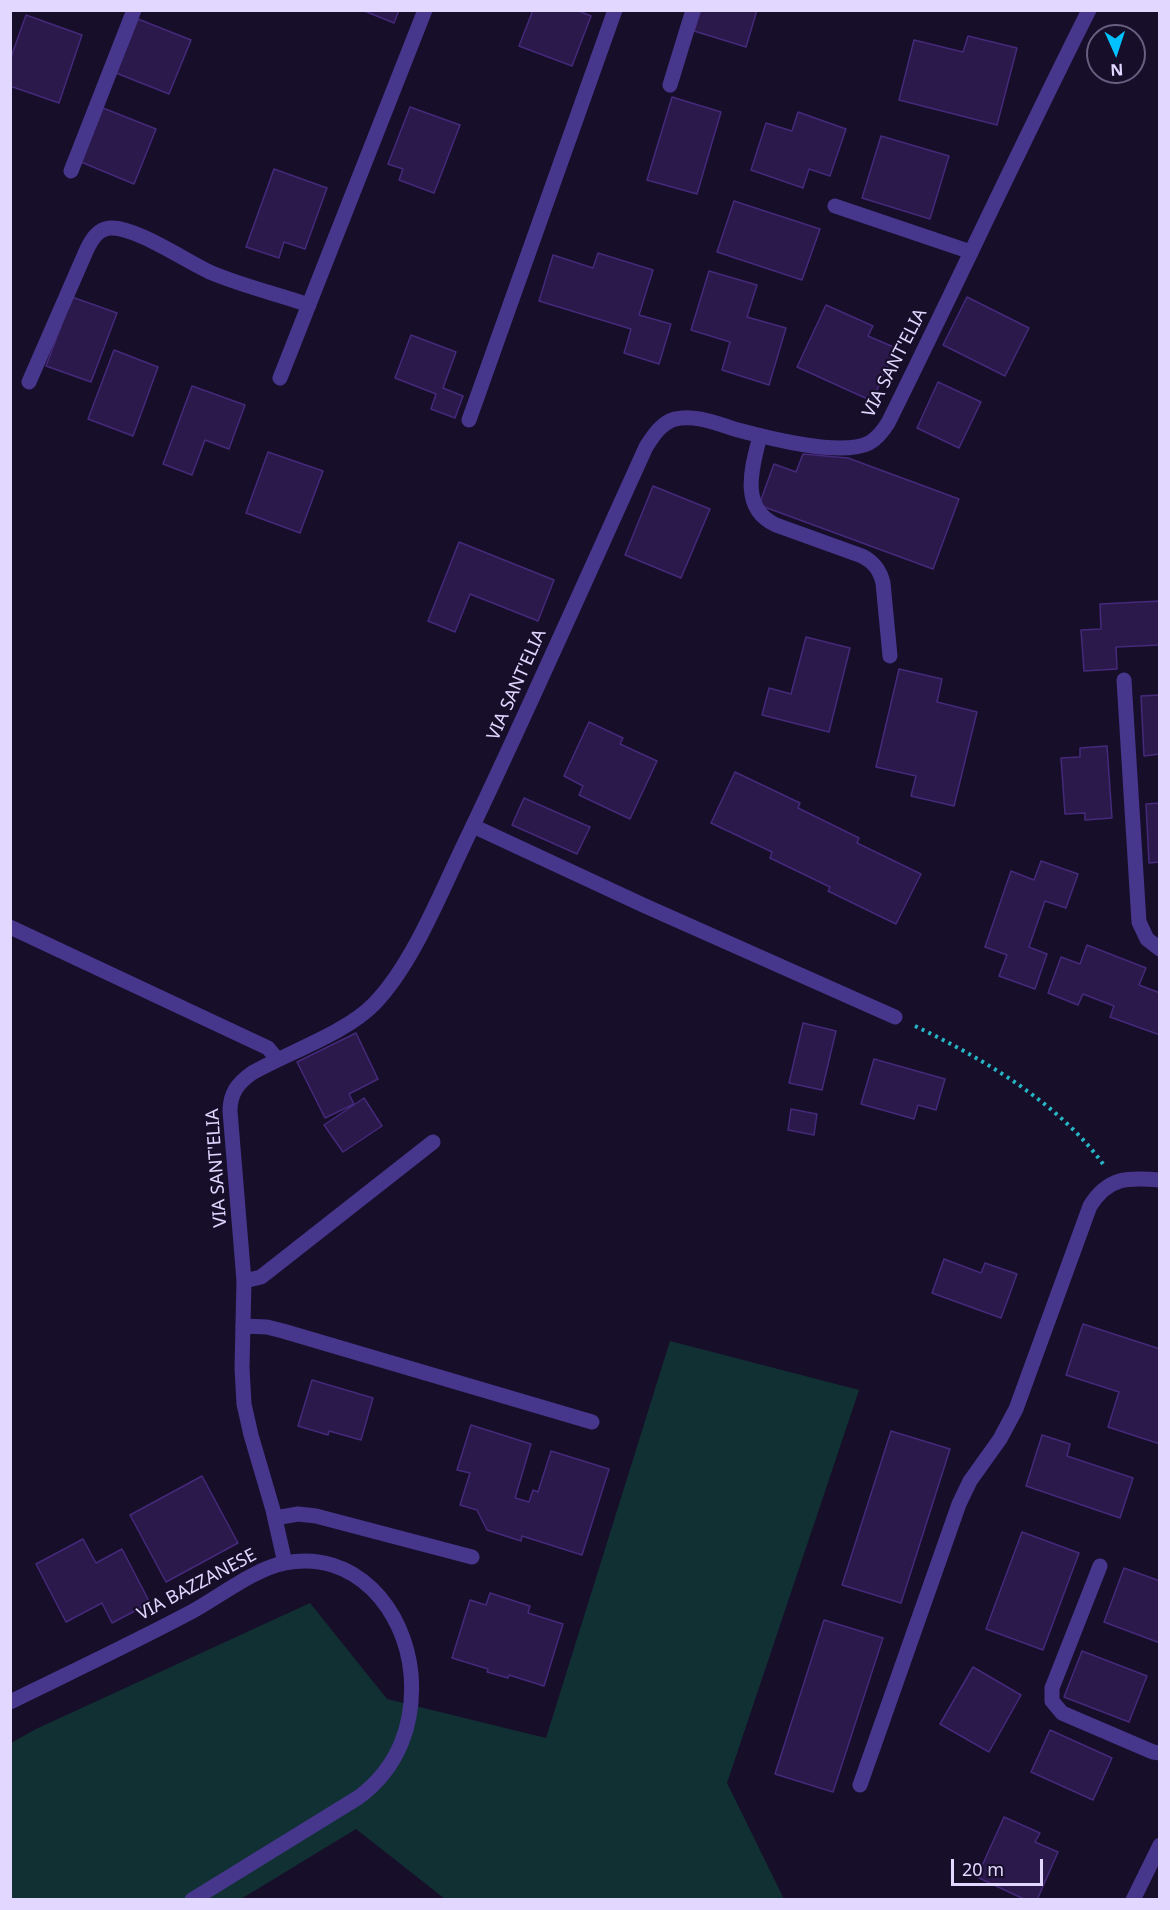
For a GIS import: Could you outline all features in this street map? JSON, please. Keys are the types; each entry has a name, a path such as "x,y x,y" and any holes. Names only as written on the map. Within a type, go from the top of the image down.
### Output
{"street":[{"path":"71,171 134,10"},
{"path":"280,378 425,10"},
{"path":"470,420 615,10"},
{"path":"670,86 693,10"},
{"name":"VIA SANT'ELIA","path":"285,1563 246,1413 243,1381 244,1281 230,1111 234,1090 241,1081 277,1059 350,1023 375,1003 391,983 414,946 512,745 645,447 652,437 669,422 690,417 760,436 809,445 848,447 864,444 877,437 888,423 1089,10"},
{"path":"836,206 971,252"},
{"path":"29,382 87,249 94,237 102,230 116,228 132,233 213,273 309,305"},
{"path":"760,436 750,482 756,508 770,523 862,556 873,563 880,572 883,583 890,656"},
{"path":"1124,680 1139,922 1147,939 1160,949"},
{"path":"473,826 895,1017"},
{"path":"10,927 268,1048 277,1059"},
{"path":"244,1281 261,1277 433,1142"},
{"path":"860,1785 962,1496 1000,1439 1016,1409 1086,1215 1099,1193 1115,1182 1135,1179 1160,1180"},
{"path":"243,1326 267,1327 283,1331 592,1422"},
{"path":"275,1518 298,1514 316,1516 472,1557"},
{"name":"VIA BAZZANESE","path":"10,1702 191,1612 267,1569 285,1563 318,1562 344,1569 370,1587 388,1607 399,1626 409,1659 412,1696 405,1736 390,1765 366,1792 192,1899"},
{"path":"1100,1566 1052,1688 1052,1701 1062,1713 1160,1754"},
{"path":"1133,1899 1160,1845"}],"path":[{"path":"895,1017 981,1061 1047,1107 1084,1140 1115,1182"}],"green space":[{"path":"670,1341 859,1390 727,1783 784,1899 445,1899 356,1829 241,1899 11,1900 11,1743 36,1729 310,1603 387,1699 546,1738"}],"building":[{"path":"362,10 399,10 394,23"},
{"path":"533,10 576,10 591,16 572,66 519,46"},
{"path":"701,10 757,10 746,47 694,31"},
{"path":"26,15 82,35 59,103 10,86 10,60"},
{"path":"138,19 191,40 169,94 116,73"},
{"path":"968,36 1017,48 997,125 899,100 914,40 963,52"},
{"path":"672,97 721,112 697,194 647,180"},
{"path":"410,107 460,125 434,193 399,180 403,169 388,164"},
{"path":"103,108 156,129 134,184 81,162"},
{"path":"798,112 846,129 830,176 809,169 803,188 751,170 766,123 792,131"},
{"path":"881,136 949,156 930,219 862,198"},
{"path":"274,169 327,188 305,249 284,242 279,258 246,247"},
{"path":"734,201 820,229 802,280 717,252"},
{"path":"598,253 653,270 639,315 671,324 659,364 624,353 631,329 539,301 553,255 593,268"},
{"path":"709,271 757,285 747,317 786,328 769,385 722,370 730,342 691,330"},
{"path":"72,297 117,313 91,382 46,366"},
{"path":"967,297 1029,328 1005,376 943,345"},
{"path":"826,305 873,326 868,336 896,348 872,401 797,367"},
{"path":"411,335 456,352 443,388 463,396 455,418 431,409 436,394 395,378"},
{"path":"114,350 158,367 133,436 88,419"},
{"path":"938,382 981,402 959,448 917,428"},
{"path":"192,386 245,405 229,449 205,440 192,475 163,464"},
{"path":"268,452 323,471 300,533 246,513"},
{"path":"803,454 848,458 959,499 933,569 759,505 774,464 796,472"},
{"path":"653,486 710,509 681,578 625,555"},
{"path":"459,542 554,580 538,621 470,594 455,632 428,621"},
{"path":"1160,601 1160,645 1116,647 1117,669 1084,671 1081,630 1101,629 1100,604"},
{"path":"806,637 850,648 829,732 762,715 769,688 791,694"},
{"path":"899,669 942,679 937,702 977,712 954,806 911,796 916,776 876,767"},
{"path":"1160,695 1160,754 1144,756 1141,696"},
{"path":"589,722 623,738 620,744 657,761 630,819 579,795 583,786 564,776"},
{"path":"1107,746 1112,818 1085,820 1085,813 1065,814 1061,758 1080,757 1080,748"},
{"path":"735,772 800,803 798,808 859,838 857,843 921,874 896,924 828,891 830,887 770,858 772,852 711,823"},
{"path":"524,798 590,827 577,854 512,825"},
{"path":"1160,803 1160,862 1149,863 1146,804"},
{"path":"1041,861 1078,874 1066,908 1045,901 1029,947 1047,954 1035,989 999,976 1007,955 985,947 1011,871 1034,880"},
{"path":"1087,945 1146,968 1139,985 1160,993 1160,1035 1110,1017 1114,1006 1083,994 1078,1005 1048,993 1061,957 1080,964"},
{"path":"803,1023 836,1031 822,1090 789,1083"},
{"path":"356,1033 378,1079 349,1094 354,1104 325,1118 297,1062"},
{"path":"874,1059 945,1079 936,1110 918,1105 914,1119 861,1104"},
{"path":"364,1098 382,1126 343,1152 324,1125"},
{"path":"791,1109 817,1114 814,1135 788,1130"},
{"path":"944,1259 981,1273 985,1263 1017,1274 1001,1318 932,1293"},
{"path":"1083,1324 1160,1349 1160,1444 1108,1427 1119,1392 1066,1375"},
{"path":"312,1380 373,1398 361,1440 329,1431 328,1435 298,1426"},
{"path":"471,1425 531,1444 515,1498 529,1502 533,1490 538,1492 551,1451 609,1469 582,1555 522,1536 521,1541 487,1530 477,1510 460,1505 470,1473 457,1470"},
{"path":"891,1431 950,1449 901,1603 842,1585"},
{"path":"1042,1435 1070,1444 1067,1456 1133,1478 1120,1518 1026,1486"},
{"path":"202,1476 238,1543 166,1582 130,1515"},
{"path":"1022,1532 1079,1553 1043,1650 986,1629"},
{"path":"83,1539 96,1563 122,1549 150,1603 112,1623 102,1603 66,1622 36,1564"},
{"path":"1124,1568 1160,1581 1160,1643 1104,1622"},
{"path":"490,1593 530,1606 528,1613 563,1624 544,1686 509,1675 508,1678 487,1672 488,1669 452,1658 470,1600 486,1605"},
{"path":"824,1620 883,1638 833,1792 775,1774"},
{"path":"1082,1651 1147,1676 1129,1722 1064,1697"},
{"path":"973,1667 1021,1695 989,1752 940,1724"},
{"path":"1050,1730 1112,1758 1093,1800 1031,1772"},
{"path":"1004,1817 1040,1833 1035,1842 1058,1852 1037,1900 1026,1900 977,1877"}]}
